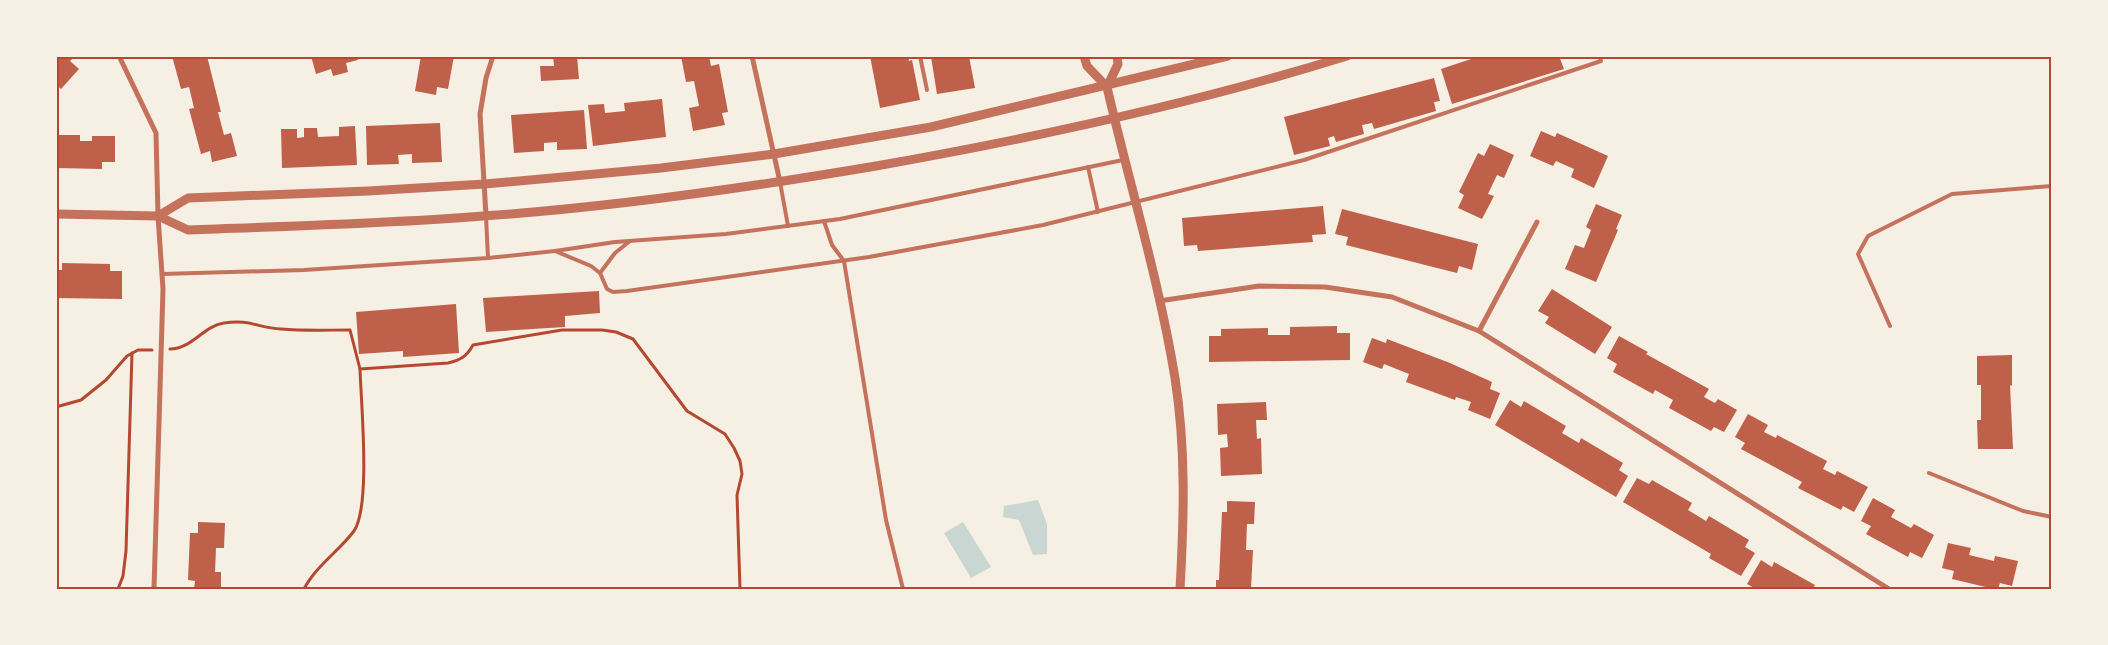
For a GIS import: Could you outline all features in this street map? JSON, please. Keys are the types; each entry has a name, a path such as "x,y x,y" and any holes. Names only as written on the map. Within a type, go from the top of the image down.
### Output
{"street":[{"path":"119,56 156,132 158,216 162,274 154,589"},
{"path":"486,216 480,114 486,78 493,56"},
{"path":"752,56 780,182"},
{"path":"1084,56 1087,66 1107,87 1159,301 1175,378 1182,451 1184,518 1180,589"},
{"path":"1107,87 1118,64 1116,56"},
{"path":"158,216 188,198 485,184 661,168 774,154 931,127 1107,87 1228,56"},
{"path":"56,214 158,216 188,230 486,216 645,200 780,182 989,146 1114,118 1347,56"},
{"path":"1479,331 1537,222"},
{"path":"1159,301 1259,286 1325,287 1392,297 1479,331 1889,589"}],"lane":[{"path":"920,56 927,90"},
{"path":"555,251 591,266 600,273 607,289 613,292 627,292 844,261 1043,225 1304,160 1601,61 1599,56"},
{"path":"162,274 304,270 488,258 630,241 726,234 824,221 1124,160"},
{"path":"1088,167 1098,212"},
{"path":"780,182 788,226"},
{"path":"1890,326 1858,254 1868,236 1952,194 2052,186"},
{"path":"486,216 488,258"},
{"path":"824,221 832,245 844,261 886,520 903,589"},
{"path":"600,273 615,253 630,241"},
{"path":"1930,473 2023,511 2052,517"}],"path":[{"path":"56,408 81,400 106,380 127,356 132,353 138,350 180,349 207,328 221,323 239,321 278,329 350,330 360,369 364,490 361,512 355,530 304,589"},
{"path":"360,369 448,363 458,361 467,355 473,344 562,330 602,330 616,332 633,339 687,411 726,434 740,460 742,474 737,495 740,589"},
{"path":"118,589 123,576 126,550 132,353"}],"shaded area":[{"path":"1038,500 1047,524 1047,554 1033,555 1019,520 1003,517 1004,506"},
{"path":"963,522 991,567 971,578 944,533"}],"building":[{"path":"56,56 75,56 70,61 79,69 61,89 56,84"},
{"path":"172,56 207,56 221,112 218,112 224,135 231,133 237,156 212,162 210,151 201,154 189,109 194,108 189,87 181,89"},
{"path":"311,56 357,56 358,60 346,63 348,72 333,76 331,69 316,74"},
{"path":"421,56 454,56 448,89 437,87 436,95 415,91"},
{"path":"553,56 577,56 579,79 541,81 540,66 554,66"},
{"path":"681,56 709,56 711,66 719,64 728,112 722,113 725,125 693,131 689,108 699,106 694,81 686,82"},
{"path":"870,56 908,56 909,61 912,60 920,100 880,108"},
{"path":"969,56 975,88 937,94 931,57"},
{"path":"1480,56 1559,56 1564,69 1452,104 1441,69"},
{"path":"1434,78 1440,101 1434,102 1436,111 1374,129 1372,123 1362,125 1364,134 1336,142 1334,136 1328,138 1330,146 1294,155 1284,117"},
{"path":"662,99 666,137 593,146 588,105 604,104 605,113 625,111 624,103"},
{"path":"584,110 587,149 557,150 557,142 544,143 544,151 514,153 511,115"},
{"path":"440,123 442,162 412,163 412,154 398,155 399,164 367,165 366,126"},
{"path":"355,126 357,165 282,168 281,129 297,129 297,138 304,137 304,128 317,128 318,137 339,136 339,127"},
{"path":"1541,131 1555,137 1557,133 1608,156 1594,188 1571,177 1574,169 1556,161 1553,166 1530,156"},
{"path":"56,135 80,135 80,141 92,141 92,136 115,136 115,162 102,162 102,169 56,168"},
{"path":"1490,144 1514,155 1504,178 1497,175 1488,194 1494,196 1482,219 1458,208 1464,195 1459,192 1478,153 1484,156"},
{"path":"1596,204 1622,215 1616,229 1618,230 1596,282 1565,269 1575,245 1584,248 1591,230 1586,227"},
{"path":"1323,206 1326,234 1312,235 1313,242 1198,251 1197,245 1184,246 1182,218"},
{"path":"1342,209 1478,244 1472,270 1459,266 1457,273 1346,245 1348,237 1335,234"},
{"path":"62,263 110,264 110,271 122,271 122,299 56,298 56,270 62,270"},
{"path":"1552,289 1612,327 1595,354 1545,323 1549,317 1538,311"},
{"path":"599,291 600,313 565,316 565,327 486,332 483,298"},
{"path":"456,304 459,353 403,357 403,351 359,354 356,312"},
{"path":"1337,326 1337,333 1350,333 1350,360 1209,362 1209,336 1221,336 1221,329 1268,328 1268,335 1290,335 1290,327"},
{"path":"1619,336 1648,352 1646,354 1709,389 1704,397 1715,403 1718,399 1737,410 1724,432 1714,427 1711,431 1669,408 1673,400 1655,390 1653,394 1613,372 1617,364 1607,358"},
{"path":"1372,338 1386,343 1387,339 1450,363 1492,382 1490,389 1500,393 1490,419 1468,410 1471,402 1456,397 1455,400 1406,382 1409,374 1384,364 1382,369 1363,362"},
{"path":"2012,355 2012,386 2010,385 2013,449 1978,449 1977,420 1981,420 1981,385 1977,385 1977,356"},
{"path":"1510,400 1521,407 1524,401 1566,426 1562,433 1579,443 1581,438 1623,463 1619,470 1628,476 1616,497 1495,425"},
{"path":"1266,402 1267,420 1256,420 1257,439 1261,438 1262,474 1221,476 1220,448 1228,447 1227,434 1218,435 1217,404"},
{"path":"1748,414 1768,425 1764,432 1776,438 1777,435 1827,461 1823,469 1835,475 1837,471 1868,487 1854,512 1843,506 1841,510 1798,488 1802,482 1741,449 1745,443 1735,437"},
{"path":"1637,478 1649,484 1652,480 1692,503 1688,510 1706,521 1709,516 1749,540 1745,547 1755,553 1741,576 1709,558 1711,554 1623,502"},
{"path":"1873,498 1895,510 1891,517 1911,528 1914,524 1934,535 1922,558 1910,552 1908,557 1866,534 1871,526 1861,521"},
{"path":"1227,501 1255,502 1254,524 1247,524 1246,550 1253,550 1251,589 1216,589 1216,580 1219,580 1222,512 1227,512"},
{"path":"198,522 225,523 224,548 216,548 215,572 221,572 221,589 194,589 195,581 188,580 190,533 198,533"},
{"path":"1948,543 1971,548 1969,555 1994,561 1995,556 2018,561 2012,586 2000,583 1998,589 1994,589 1952,579 1954,571 1942,568"},
{"path":"1761,560 1772,567 1774,562 1815,585 1813,589 1756,589 1747,584"}]}
